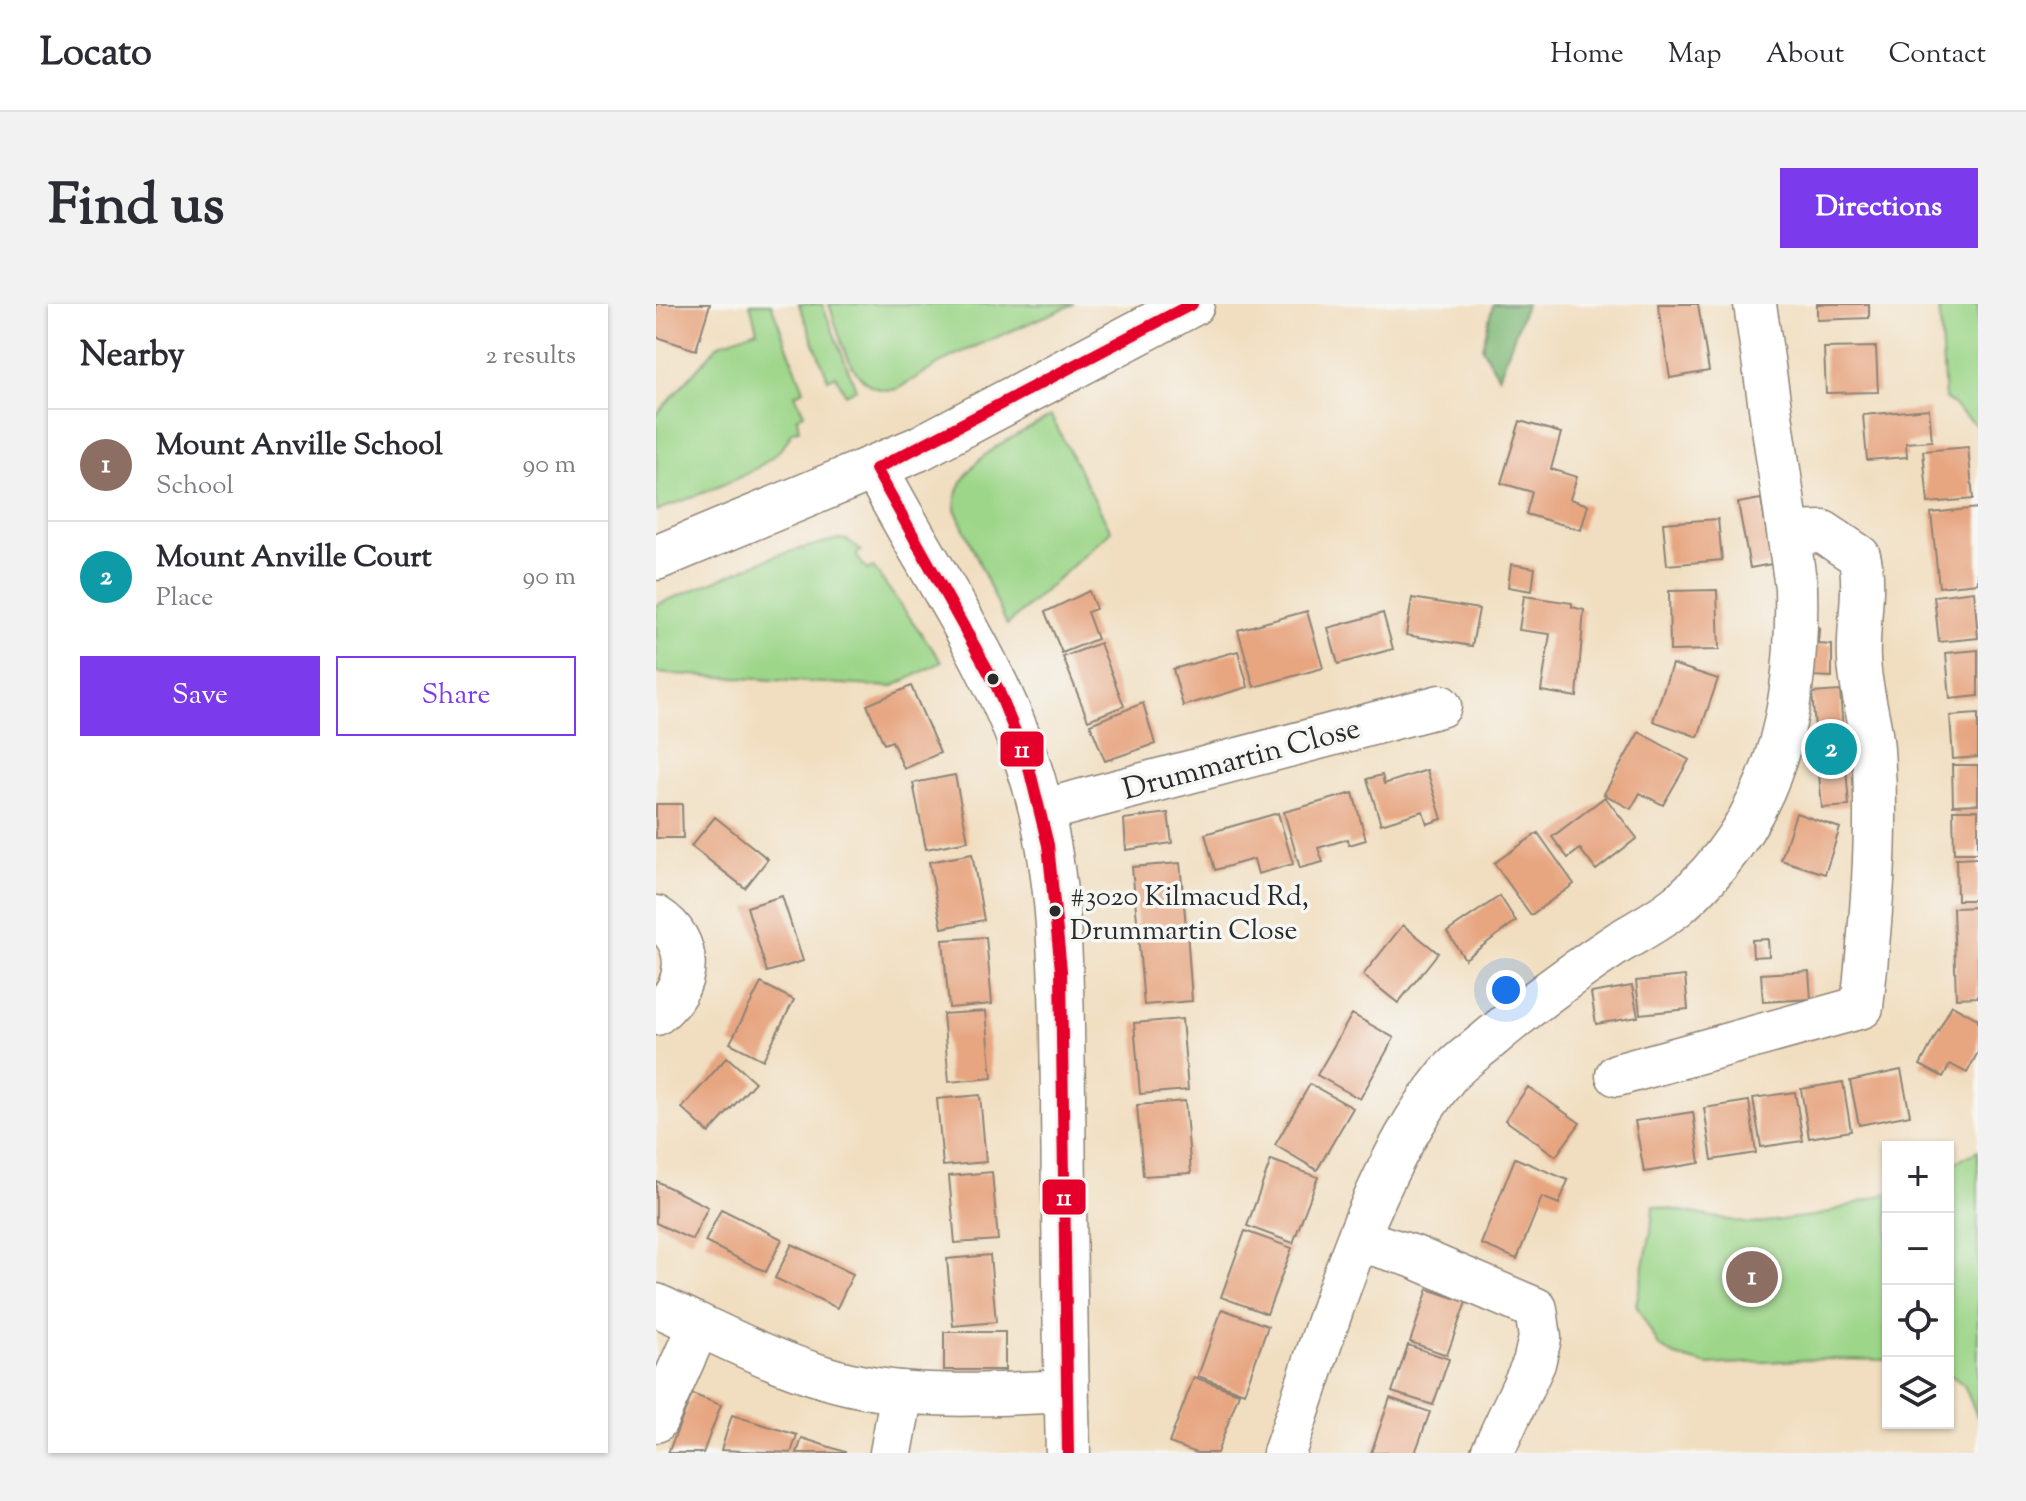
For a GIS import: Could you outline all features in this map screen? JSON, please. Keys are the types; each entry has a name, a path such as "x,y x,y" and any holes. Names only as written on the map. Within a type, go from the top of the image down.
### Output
{"main road":[{"path":"656,558 876,469 1192,304"},
{"path":"876,469 902,519 985,658 1017,732 1041,811 1059,909 1068,1453"}],"street":[{"path":"1284,1453 1359,1240 1404,1138 1447,1075 1547,989 1678,905 1743,833 1768,784 1792,696 1797,634 1789,533 1755,304"},
{"path":"1617,1075 1862,1007 1875,887 1873,749 1859,661 1859,600 1864,574 1859,556 1823,532 1789,533"},
{"name":"Drummartin Close","path":"1041,811 1440,706"},
{"path":"656,917 679,938 685,972 680,989 656,1014"},
{"path":"1359,1240 1412,1256 1536,1309 1540,1338 1534,1363 1492,1453"},
{"path":"656,1305 824,1377 902,1392 1066,1391"},
{"path":"656,1421 699,1325"},
{"path":"891,1453 902,1392"}],"green space":[{"path":"750,304 771,304 804,390 795,394 804,414 797,417 799,430 792,431 770,459 753,470 656,511 656,415 719,344 757,330"},
{"path":"799,304 822,304 856,389 845,394 836,375 828,379"},
{"path":"829,304 1074,304 953,356 897,389 881,389 858,375 850,362"},
{"path":"1493,304 1526,304 1499,377 1482,348"},
{"path":"1939,304 1978,304 1978,427 1945,398"},
{"path":"1051,416 1111,531 1007,625 955,509 958,492 965,476 989,452"},
{"path":"838,539 848,540 861,551 856,555 867,570 873,567 942,662 892,687 656,673 656,605 778,555"},
{"path":"1978,1151 1978,1418 1964,1385 1954,1378 1954,1163"},
{"path":"1882,1195 1882,1360 1820,1359 1708,1365 1675,1356 1659,1346 1636,1305 1653,1206 1751,1224 1820,1215"}],"building":[{"path":"656,304 710,304 696,350 656,337"},
{"path":"1658,304 1698,304 1709,371 1670,378"},
{"path":"1817,304 1869,304 1869,318 1817,320"},
{"path":"1876,347 1878,392 1826,393 1824,348"},
{"path":"1929,409 1932,441 1906,443 1907,457 1867,460 1863,415"},
{"path":"1520,421 1561,433 1551,469 1577,477 1570,499 1588,505 1581,530 1526,514 1532,492 1501,483"},
{"path":"1968,447 1973,499 1928,503 1923,451"},
{"path":"1761,499 1772,564 1750,568 1738,503"},
{"path":"1978,508 1978,583 1939,587 1931,513"},
{"path":"1718,519 1722,560 1667,565 1663,523"},
{"path":"1511,564 1535,568 1532,591 1508,587"},
{"path":"1717,590 1719,650 1670,651 1669,591"},
{"path":"1089,591 1096,609 1087,612 1097,639 1062,653 1045,612"},
{"path":"1974,591 1978,638 1939,642 1934,596"},
{"path":"1524,596 1572,603 1572,607 1584,610 1577,697 1541,691 1550,634 1519,630"},
{"path":"1412,598 1479,609 1472,646 1406,635"},
{"path":"1307,611 1323,668 1254,687 1238,630"},
{"path":"1383,613 1393,649 1338,664 1328,628"},
{"path":"1811,629 1819,629 1818,644 1832,645 1832,677 1810,676"},
{"path":"1100,643 1124,706 1088,720 1063,657"},
{"path":"1978,650 1978,696 1950,699 1946,653"},
{"path":"1238,651 1248,687 1183,706 1173,669"},
{"path":"1672,664 1718,679 1698,737 1653,721"},
{"path":"911,686 940,753 904,769 892,741 884,744 867,705"},
{"path":"1840,691 1849,806 1822,808 1812,693"},
{"path":"1143,703 1155,744 1105,761 1090,724"},
{"path":"1978,714 1978,757 1953,759 1950,716"},
{"path":"1639,732 1689,760 1663,805 1640,793 1631,809 1604,794"},
{"path":"1952,765 1978,765 1978,804 1953,805"},
{"path":"1427,770 1442,819 1427,824 1423,811 1381,824 1367,779 1382,775 1384,784"},
{"path":"955,775 968,841 926,849 913,783"},
{"path":"1353,793 1366,840 1349,845 1348,839 1318,848 1323,862 1300,868 1284,812"},
{"path":"1605,797 1637,838 1596,870 1580,849 1568,858 1552,837"},
{"path":"656,804 682,804 683,838 656,838"},
{"path":"1953,810 1978,810 1978,853 1954,853"},
{"path":"1168,813 1172,843 1126,850 1124,819"},
{"path":"1278,813 1293,864 1258,874 1254,859 1215,870 1205,834"},
{"path":"1796,813 1840,828 1825,874 1781,860"},
{"path":"715,817 768,859 745,888 691,846"},
{"path":"1538,833 1574,884 1531,915 1494,863"},
{"path":"972,854 984,920 942,928 929,862"},
{"path":"1978,858 1978,900 1957,900 1956,859"},
{"path":"1180,863 1186,926 1138,931 1132,867"},
{"path":"782,896 803,961 767,972 747,907"},
{"path":"1500,896 1516,921 1465,959 1447,932"},
{"path":"1978,907 1978,997 1956,998 1953,908"},
{"path":"1403,925 1438,953 1398,1003 1363,975"},
{"path":"1187,930 1192,1001 1144,1005 1138,934"},
{"path":"986,937 992,1004 949,1008 943,940"},
{"path":"1768,939 1769,956 1753,957 1752,940"},
{"path":"1809,971 1811,999 1763,1002 1761,974"},
{"path":"1685,976 1688,1009 1640,1014 1636,981"},
{"path":"761,983 794,1000 763,1060 730,1043"},
{"path":"1632,986 1638,1017 1596,1024 1591,993"},
{"path":"1952,1005 1978,1019 1978,1052 1967,1073 1950,1064 1943,1077 1920,1065"},
{"path":"986,1011 992,1078 949,1082 943,1014"},
{"path":"1352,1014 1394,1038 1360,1099 1317,1075"},
{"path":"1182,1019 1188,1090 1140,1094 1134,1023"},
{"path":"727,1057 755,1082 709,1133 682,1108"},
{"path":"1901,1070 1910,1115 1859,1125 1850,1081"},
{"path":"1843,1082 1851,1131 1809,1138 1801,1089"},
{"path":"1310,1084 1353,1108 1317,1170 1275,1145"},
{"path":"1528,1087 1580,1123 1556,1156 1505,1120"},
{"path":"1795,1092 1803,1141 1761,1147 1753,1098"},
{"path":"980,1095 986,1162 943,1166 937,1099"},
{"path":"1185,1101 1191,1173 1143,1176 1137,1105"},
{"path":"1749,1101 1756,1153 1712,1160 1704,1108"},
{"path":"1693,1112 1700,1163 1644,1172 1635,1121"},
{"path":"1515,1158 1568,1180 1559,1204 1542,1197 1517,1259 1481,1244"},
{"path":"1271,1160 1318,1177 1293,1243 1247,1226"},
{"path":"992,1172 998,1240 955,1243 949,1176"},
{"path":"656,1181 708,1207 692,1240 656,1223"},
{"path":"721,1209 782,1239 766,1272 705,1242"},
{"path":"1245,1231 1292,1248 1267,1314 1221,1297"},
{"path":"792,1244 853,1274 837,1308 775,1278"},
{"path":"990,1255 996,1322 953,1326 947,1259"},
{"path":"1428,1289 1466,1302 1447,1355 1410,1342"},
{"path":"1222,1309 1268,1326 1244,1393 1198,1376"},
{"path":"944,1332 1005,1332 1005,1370 944,1370"},
{"path":"1408,1345 1449,1359 1433,1405 1392,1392"},
{"path":"1194,1377 1239,1393 1217,1453 1197,1453 1169,1443"},
{"path":"692,1394 721,1405 703,1453 668,1453"},
{"path":"1390,1398 1430,1412 1415,1453 1371,1453"},
{"path":"732,1415 797,1435 791,1453 721,1450"},
{"path":"802,1438 845,1452 845,1453 797,1453"}],"transit line":[{"name":"11","path":"876,469 1192,304"},
{"name":"11","path":"876,469 997,687 1028,764 1048,845 1061,970 1068,1453"}],"place":[{"name":"Mount Anville Court","path":"1831,749"},
{"name":"#3020 Kilmacud Rd, Drummartin Close","path":"1055,911"},
{"name":"Mount Anville School","path":"1752,1277"}]}
